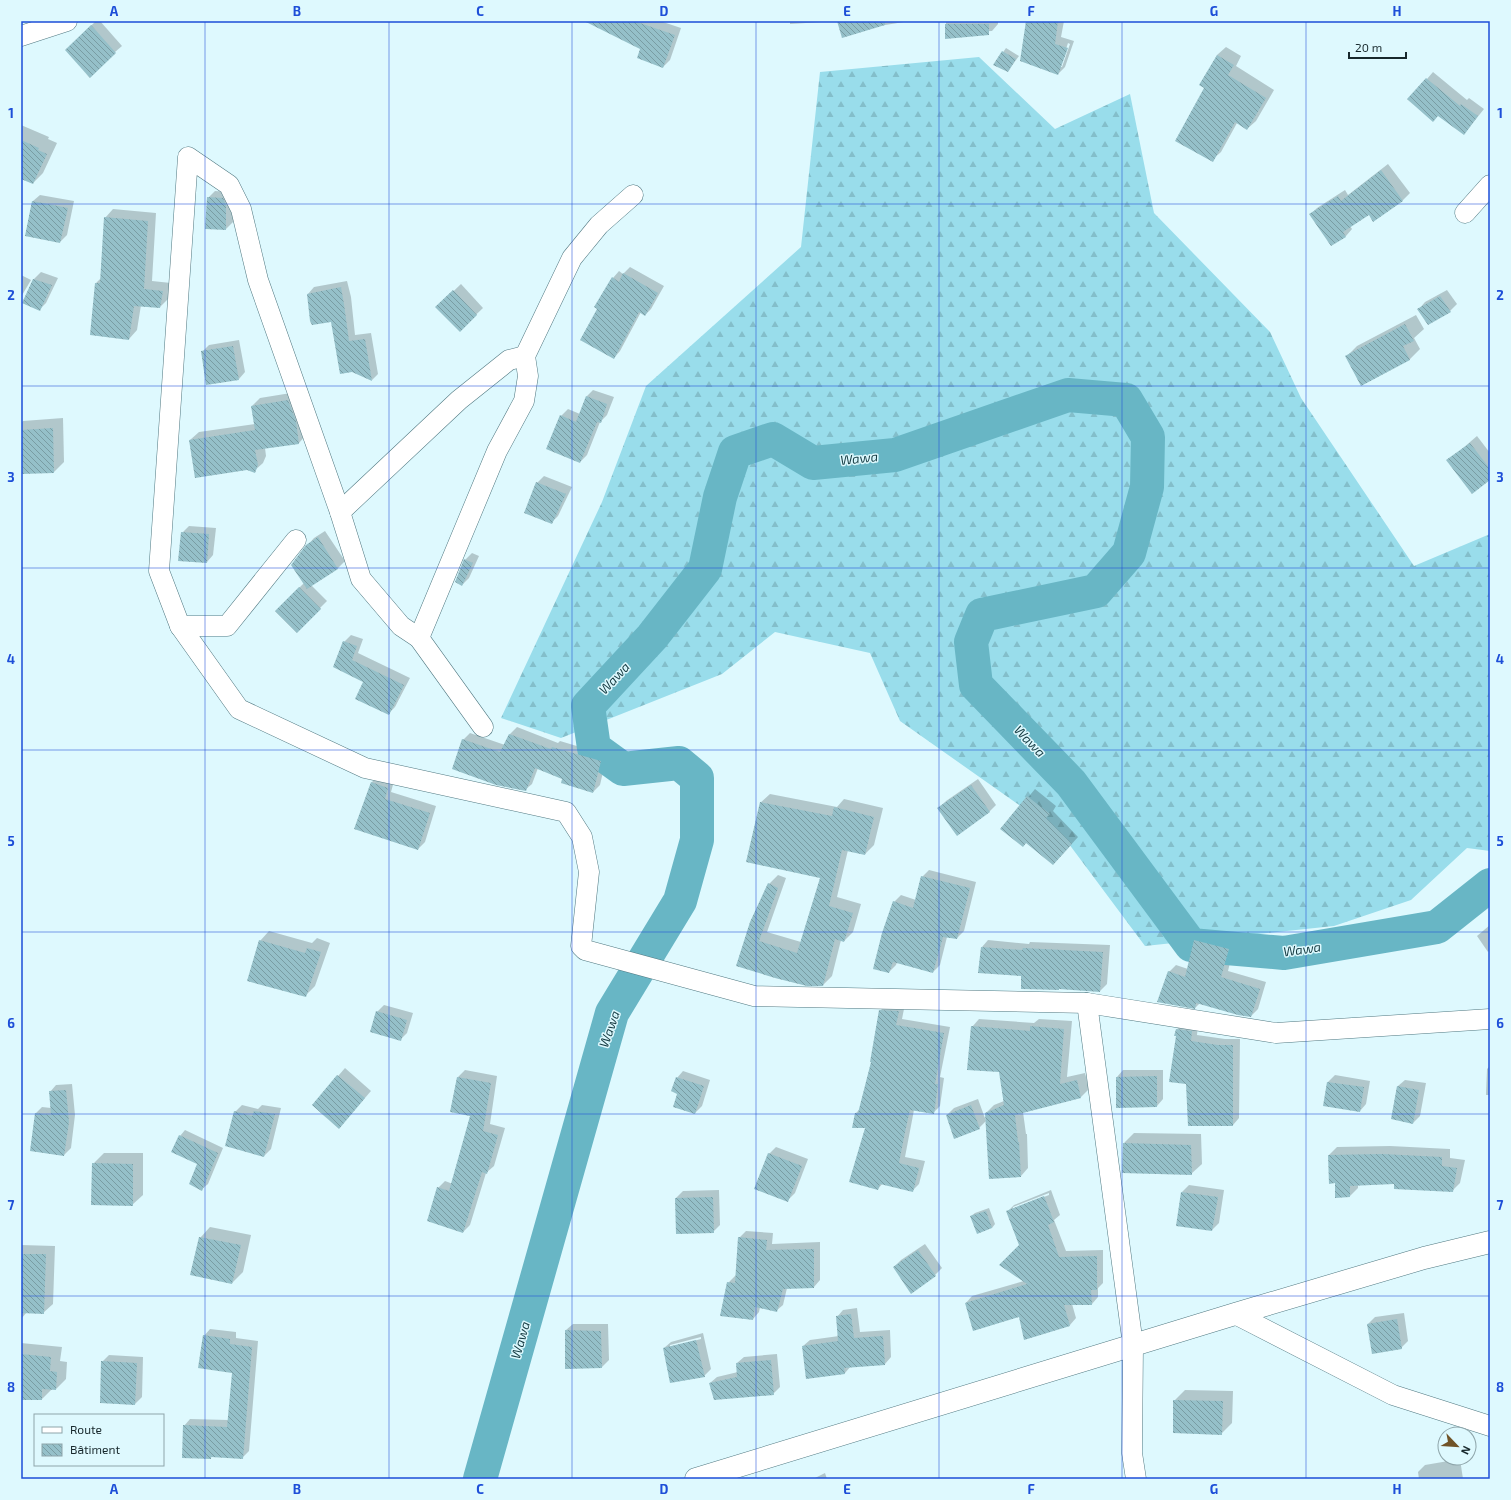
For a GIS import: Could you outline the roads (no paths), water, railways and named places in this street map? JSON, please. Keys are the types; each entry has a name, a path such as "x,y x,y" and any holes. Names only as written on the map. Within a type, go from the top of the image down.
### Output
{"highway":[{"path":"696,1479 1133,1344 1424,1258 1490,1242"}],"street":[{"path":"21,36 67,21"},
{"path":"483,727 419,638 401,626 361,579 340,512 258,280 241,209 229,185 188,157 159,571 180,626 239,709 365,768 566,812 582,837 589,872 581,946 585,950 754,996 1087,1003 1276,1033 1490,1020"},
{"path":"1465,213 1490,185"},
{"path":"419,638 497,451 524,401 528,376 525,356 572,258 599,225 633,195"},
{"path":"340,512 459,400 509,360 525,356"},
{"path":"180,626 227,626 296,540"},
{"path":"1087,1003 1133,1344 1132,1453 1136,1479"},
{"path":"1234,1314 1393,1395 1490,1426"}],"waterway":[{"name":"Wawa","path":"480,1479 612,1013 680,901 697,840 697,778 679,763 623,769 594,748 588,706 652,637 705,569 720,497 735,452 773,439 813,463 895,455 1068,395 1126,400 1148,437 1147,487 1129,553 1096,591 982,615 971,642 976,685 1071,783 1191,945 1284,953 1437,927 1490,885"}]}
